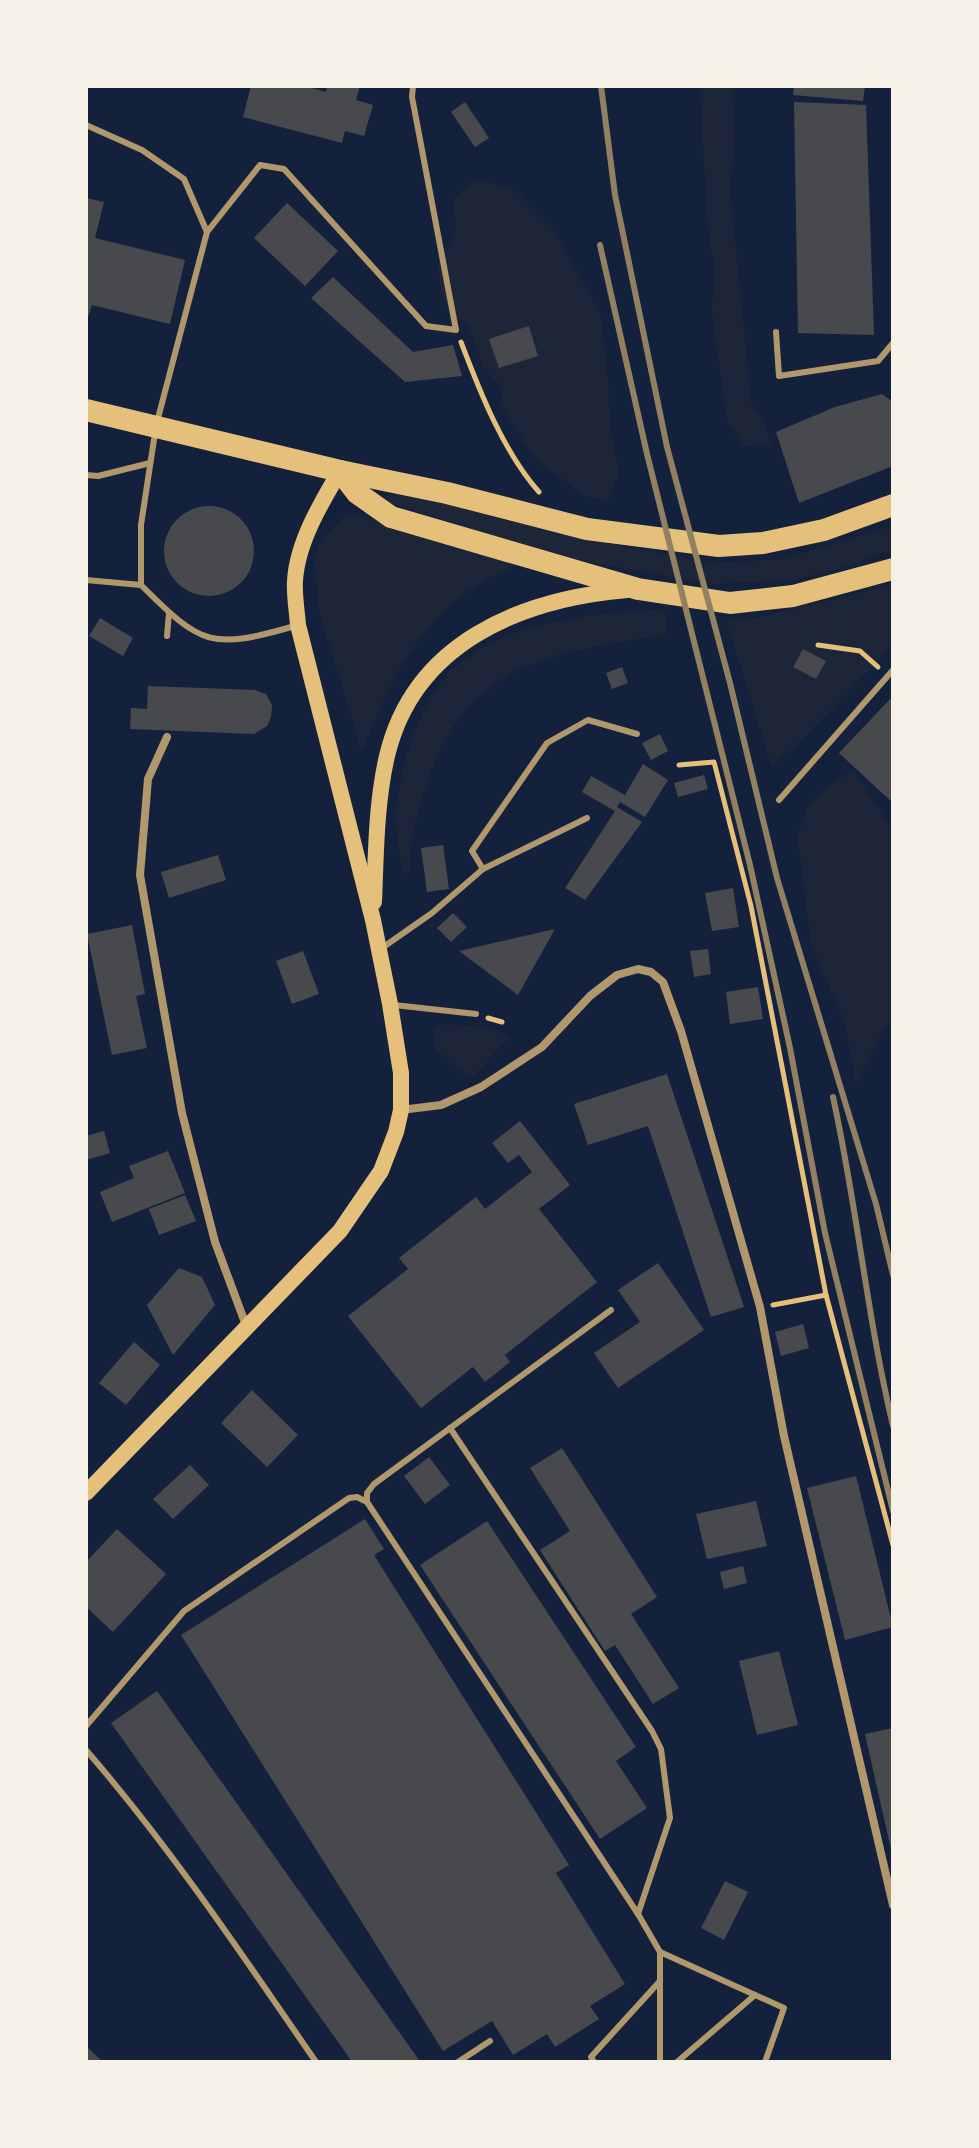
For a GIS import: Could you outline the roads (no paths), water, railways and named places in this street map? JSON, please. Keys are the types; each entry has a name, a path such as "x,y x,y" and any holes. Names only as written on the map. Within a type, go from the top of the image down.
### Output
{"highway":[{"path":"86,410 340,471 447,493 587,529 719,546 763,543 824,530 893,505"},
{"path":"340,471 357,493 391,517 638,589 730,603 793,596 893,569"}],"main road":[{"path":"86,1493 340,1231 361,1203 390,1153 401,1110 401,1073 373,920 298,625 295,580 306,537 340,471"},
{"path":"373,920 381,784 388,753 416,691 438,662 466,640 548,605 606,592 638,589"}],"street":[{"path":"167,737 148,779 140,875 182,1113 215,1242 247,1329"},
{"path":"401,1110 441,1105 481,1087 542,1047 590,996 617,975 638,969 658,976 663,982 681,1031 760,1307 784,1436 893,1905"}],"lane":[{"path":"141,585 141,525 156,426 207,232 260,165 284,169 426,326 456,330 412,97 413,86"},
{"path":"86,125 142,150 184,179 207,232"},
{"path":"776,332 779,376 878,361 893,343"},
{"path":"86,475 98,476 150,463"},
{"path":"86,580 141,585 169,613 200,636 222,641 250,639 298,625"},
{"path":"167,636 169,613"},
{"path":"779,800 891,672"},
{"path":"483,869 472,851 547,743 588,720 637,734"},
{"path":"379,950 432,913 483,869 587,818"},
{"path":"390,1004 476,1014"},
{"path":"367,1502 367,1493 374,1484 611,1310"},
{"path":"450,1428 661,1749 670,1818 638,1914"},
{"path":"86,1726 184,1611 349,1498 357,1497 367,1502 660,1952 660,2062"},
{"path":"86,1750 120,1789 214,1914 316,2062"},
{"path":"660,1952 784,2008 765,2062"},
{"path":"594,2062 591,2057 660,1981"},
{"path":"677,2062 755,1995"},
{"path":"458,2062 490,2041"}],"railway":[{"path":"601,86 615,195 667,447 730,683 777,878 876,1204 893,1275"},
{"path":"600,245 647,454 750,865 790,1048 825,1233 893,1511"},
{"path":"833,1097 893,1426"}]}
